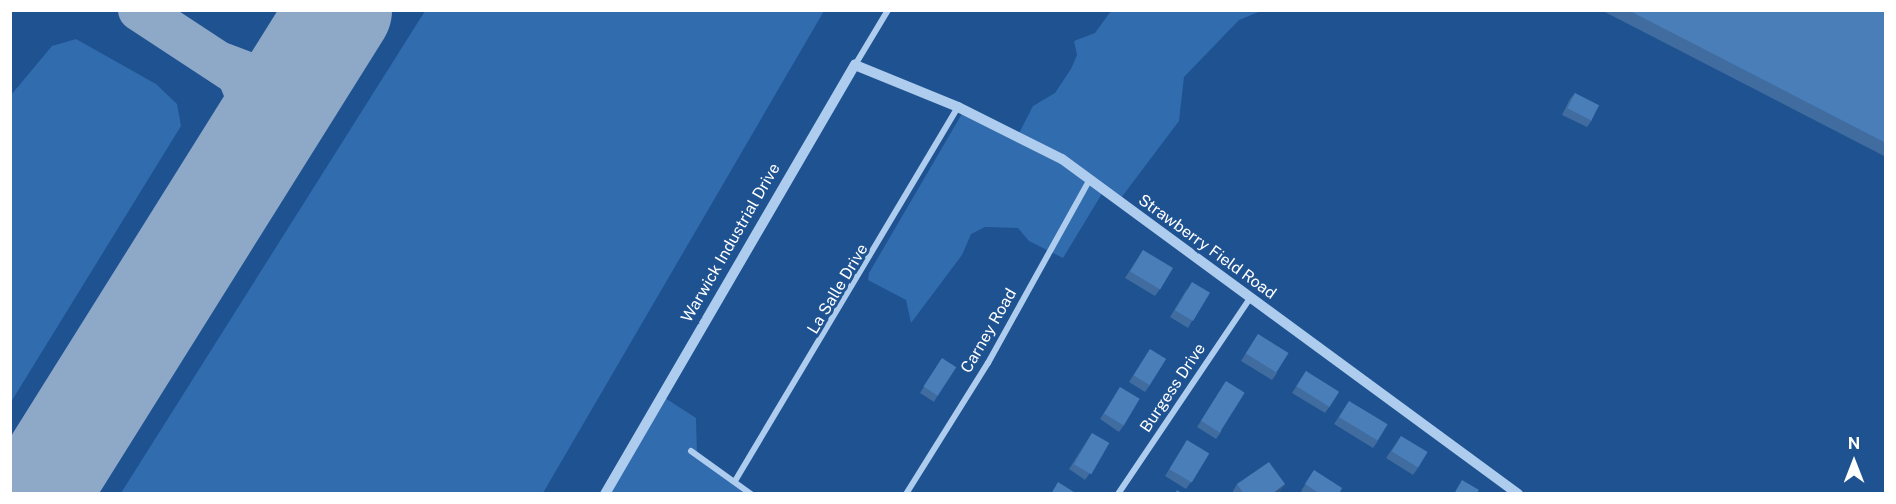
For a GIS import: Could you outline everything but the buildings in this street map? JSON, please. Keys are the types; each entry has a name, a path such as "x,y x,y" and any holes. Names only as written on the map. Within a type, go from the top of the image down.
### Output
{"street":[{"name":"Warwick Industrial Drive","path":"605,494 888,10"},
{"name":"Strawberry Field Road","path":"855,65 958,107 1039,146 1090,179 1518,494"},
{"name":"La Salle Drive","path":"735,481 958,107"},
{"name":"Carney Road","path":"906,494 988,363 1090,179"},
{"name":"Burgess Drive","path":"1118,494 1251,297"},
{"path":"691,450 751,494"}],"shaded area":[{"path":"425,11 824,11 543,493 121,493"},
{"path":"1111,11 1261,11 1239,20 1184,77 1179,121 1121,198 1103,192 1063,258 1029,241 1018,228 985,227 971,234 962,255 911,323 906,300 868,280 869,273 963,112 1017,137 1033,106 1055,93 1071,69 1077,55 1074,41 1095,33"},
{"path":"76,39 156,84 177,104 181,126 11,402 11,95 52,46"},
{"path":"662,396 696,418 697,456 751,494 605,494"}],"taxiway":[{"path":"139,10 238,75 254,114 246,159"},
{"path":"224,64 250,74 276,73 300,60 322,37"}],"runway":[{"path":"36,494 339,10"}]}
